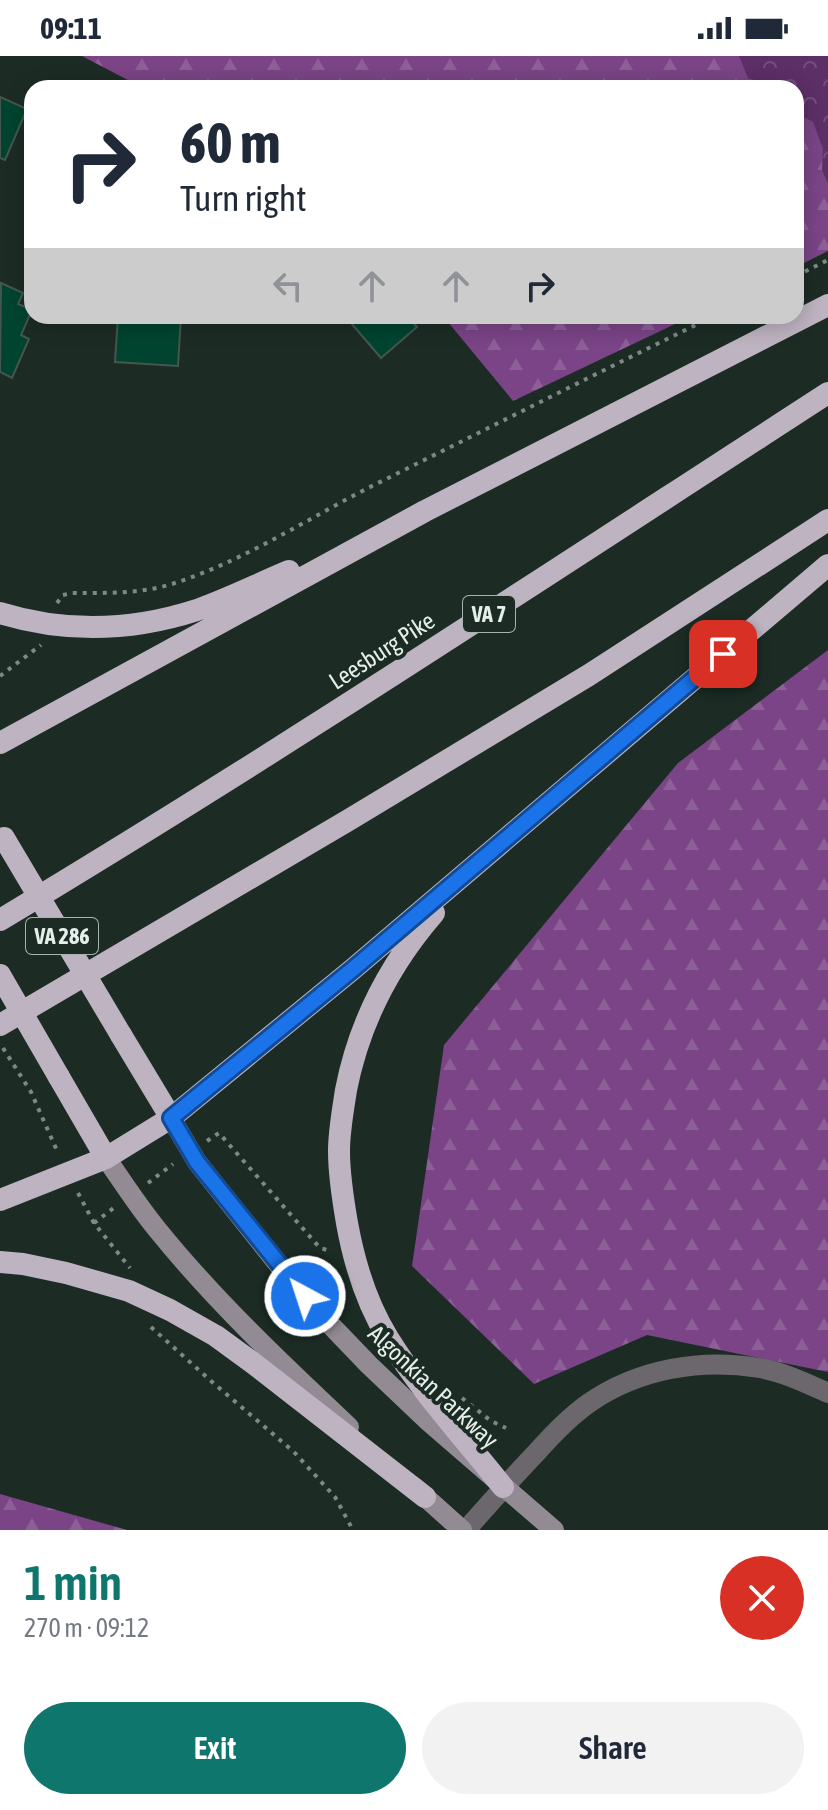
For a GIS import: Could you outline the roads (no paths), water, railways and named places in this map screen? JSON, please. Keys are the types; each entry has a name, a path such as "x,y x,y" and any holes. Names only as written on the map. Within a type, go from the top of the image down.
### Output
{"highway":[{"path":"804,317 828,305"},
{"path":"0,743 425,511 791,324"},
{"name":"Leesburg Pike","path":"0,920 148,831 457,635 828,393"},
{"path":"0,613 50,625 86,627 157,621 198,609 425,511"},
{"path":"0,1025 589,675 828,520"},
{"path":"0,1200 106,1158 171,1118 353,969 828,565"},
{"name":"VA 286","path":"2,834 171,1118"},
{"path":"482,857 422,926 375,999 360,1034 345,1096 339,1150 352,1251 367,1295 386,1336 503,1487"},
{"name":"VA 286","path":"0,975 106,1158"},
{"path":"0,1262 66,1273 129,1291 170,1310 216,1336 253,1363 425,1497"}],"main road":[{"name":"Algonkian Parkway","path":"171,1118 197,1162 321,1315 409,1403 554,1530"},
{"path":"106,1158 173,1248 240,1321 300,1381 464,1530"}],"street":[{"path":"464,1530 563,1424 590,1402 619,1386 655,1373 688,1366 723,1364 761,1368 798,1379 828,1393"}]}
